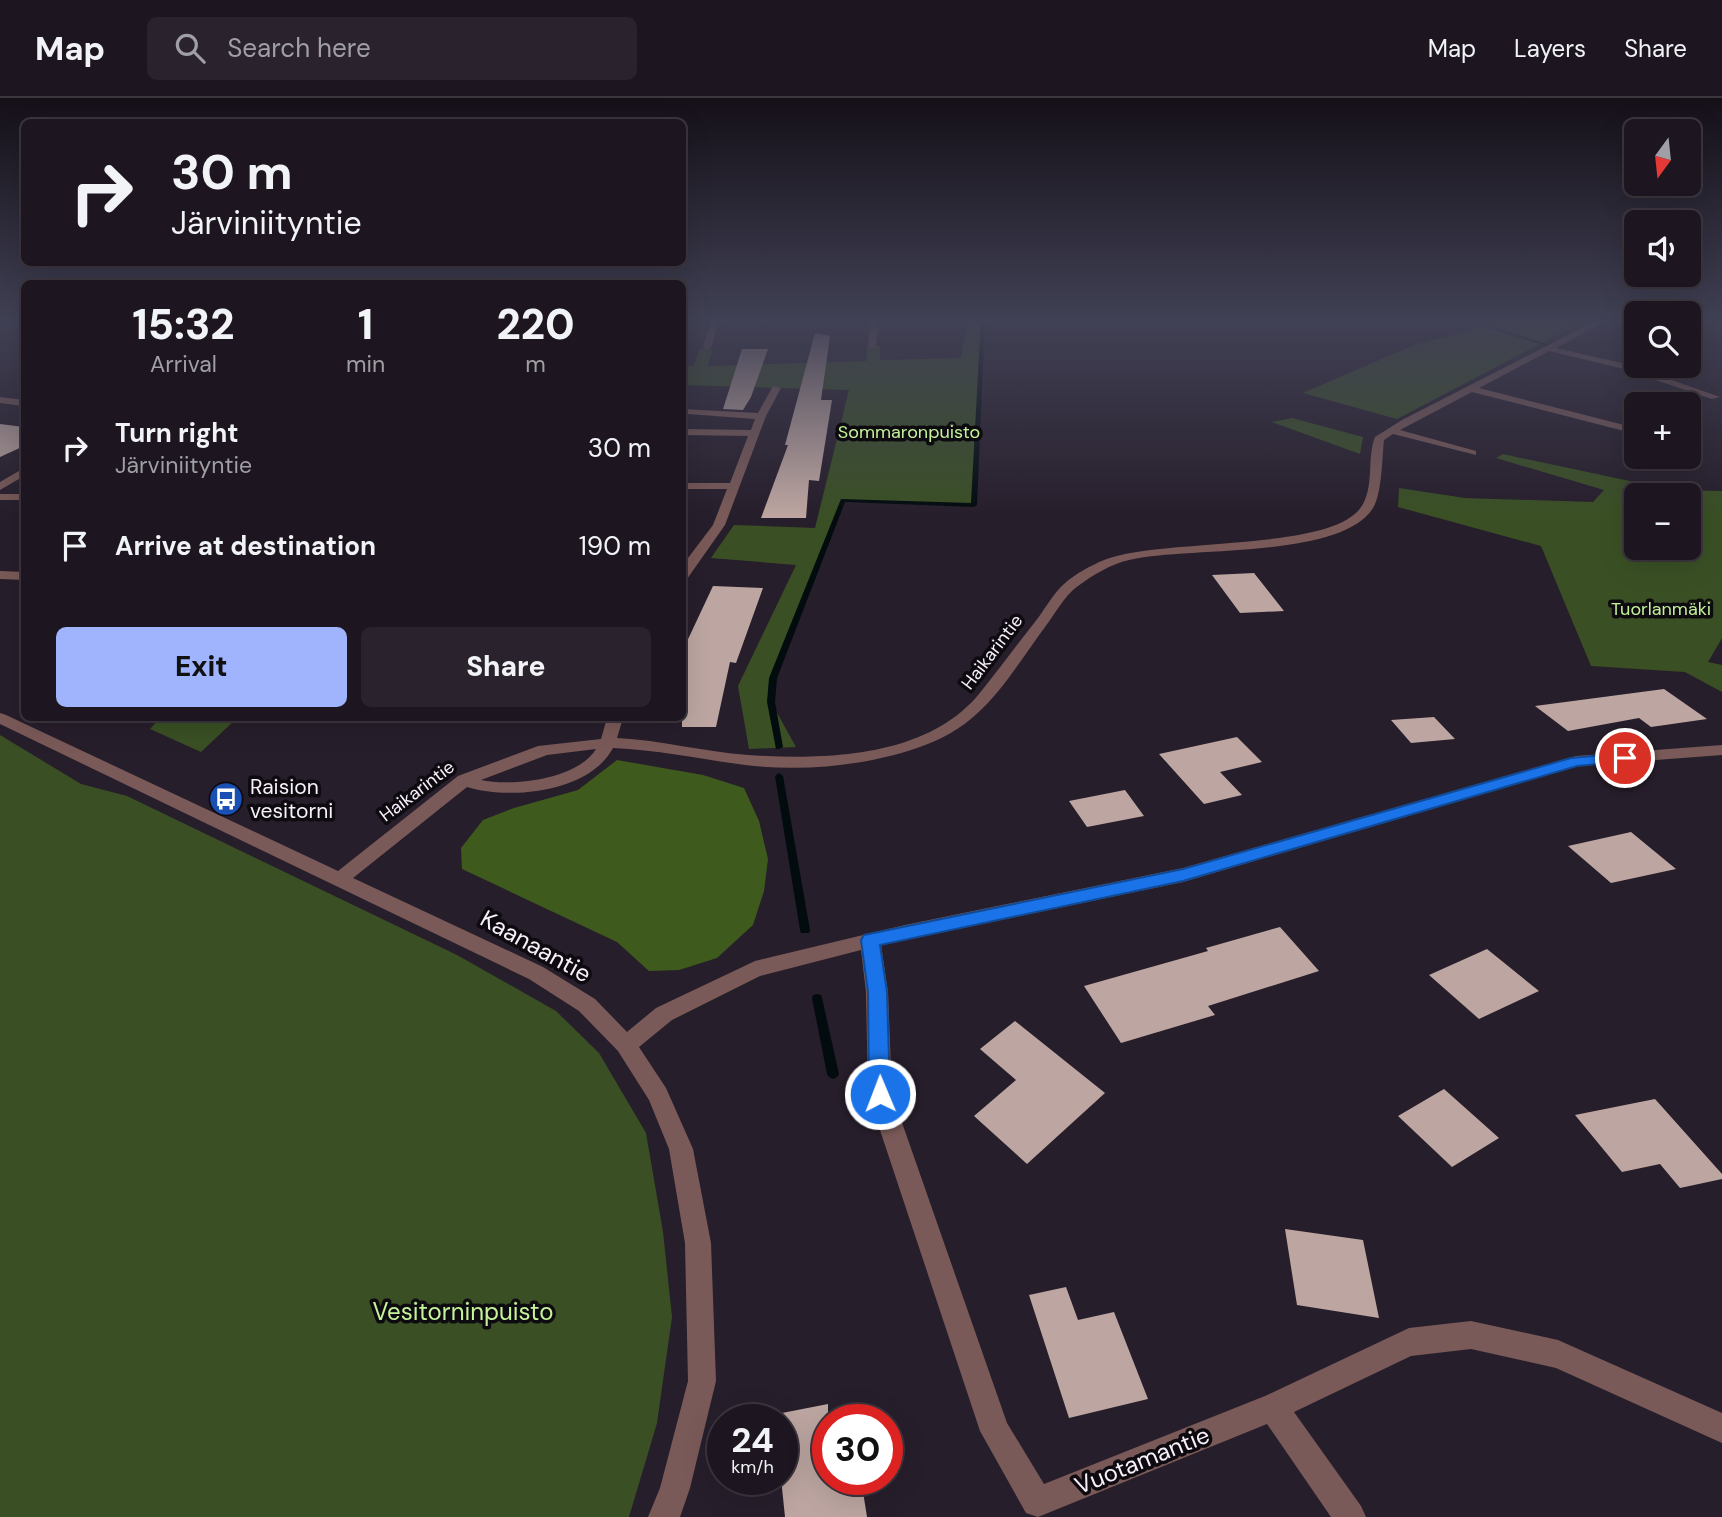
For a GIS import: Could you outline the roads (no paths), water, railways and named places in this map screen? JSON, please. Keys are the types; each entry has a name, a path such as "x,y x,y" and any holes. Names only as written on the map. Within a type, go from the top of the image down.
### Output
{"street":[{"path":"1392,430 1479,384"},
{"path":"1677,384 1715,397"},
{"path":"686,570 719,525 761,416 776,388"},
{"path":"1472,388 1624,428"},
{"path":"0,400 21,403"},
{"path":"686,411 761,416"},
{"path":"1392,430 1472,453"},
{"name":"Haikarintie","path":"341,878 464,780 544,750 607,743 654,745 747,760 846,761 911,745 949,730 980,704 1067,588 1086,573 1128,556 1281,541 1344,528 1368,507 1379,439 1392,430"},
{"path":"686,432 755,433"},
{"path":"0,487 21,473"},
{"path":"686,486 734,486"},
{"path":"0,497 21,497"},
{"path":"0,575 21,576"},
{"name":"Kaanaantie","path":"0,718 536,973 587,1005 626,1045 658,1095 681,1149 698,1243 702,1381 675,1488 664,1517"},
{"path":"464,780 482,786 515,788 568,776 596,762 607,743 614,721"},
{"path":"626,1045 664,1014 755,969 870,940 1183,875 1576,761 1722,750"},
{"name":"Vuotamantie","path":"870,940 877,992 880,1094 995,1432 1037,1502 1273,1407 1409,1342 1471,1335 1558,1354 1722,1428"},
{"path":"1273,1407 1350,1517"}],"waterway":[{"path":"779,747 771,702 773,678 843,500 974,505 980,384"},
{"path":"779,776 805,930"},
{"path":"817,998 833,1074"}],"place":[{"name":"Raision vesitorni","path":"226,799"}],"park label":[{"name":"Sommaronpuisto","path":"909,432"},
{"name":"Tuorlanmäki","path":"1661,609"},
{"name":"Vesitorninpuisto","path":"463,1311"}]}
